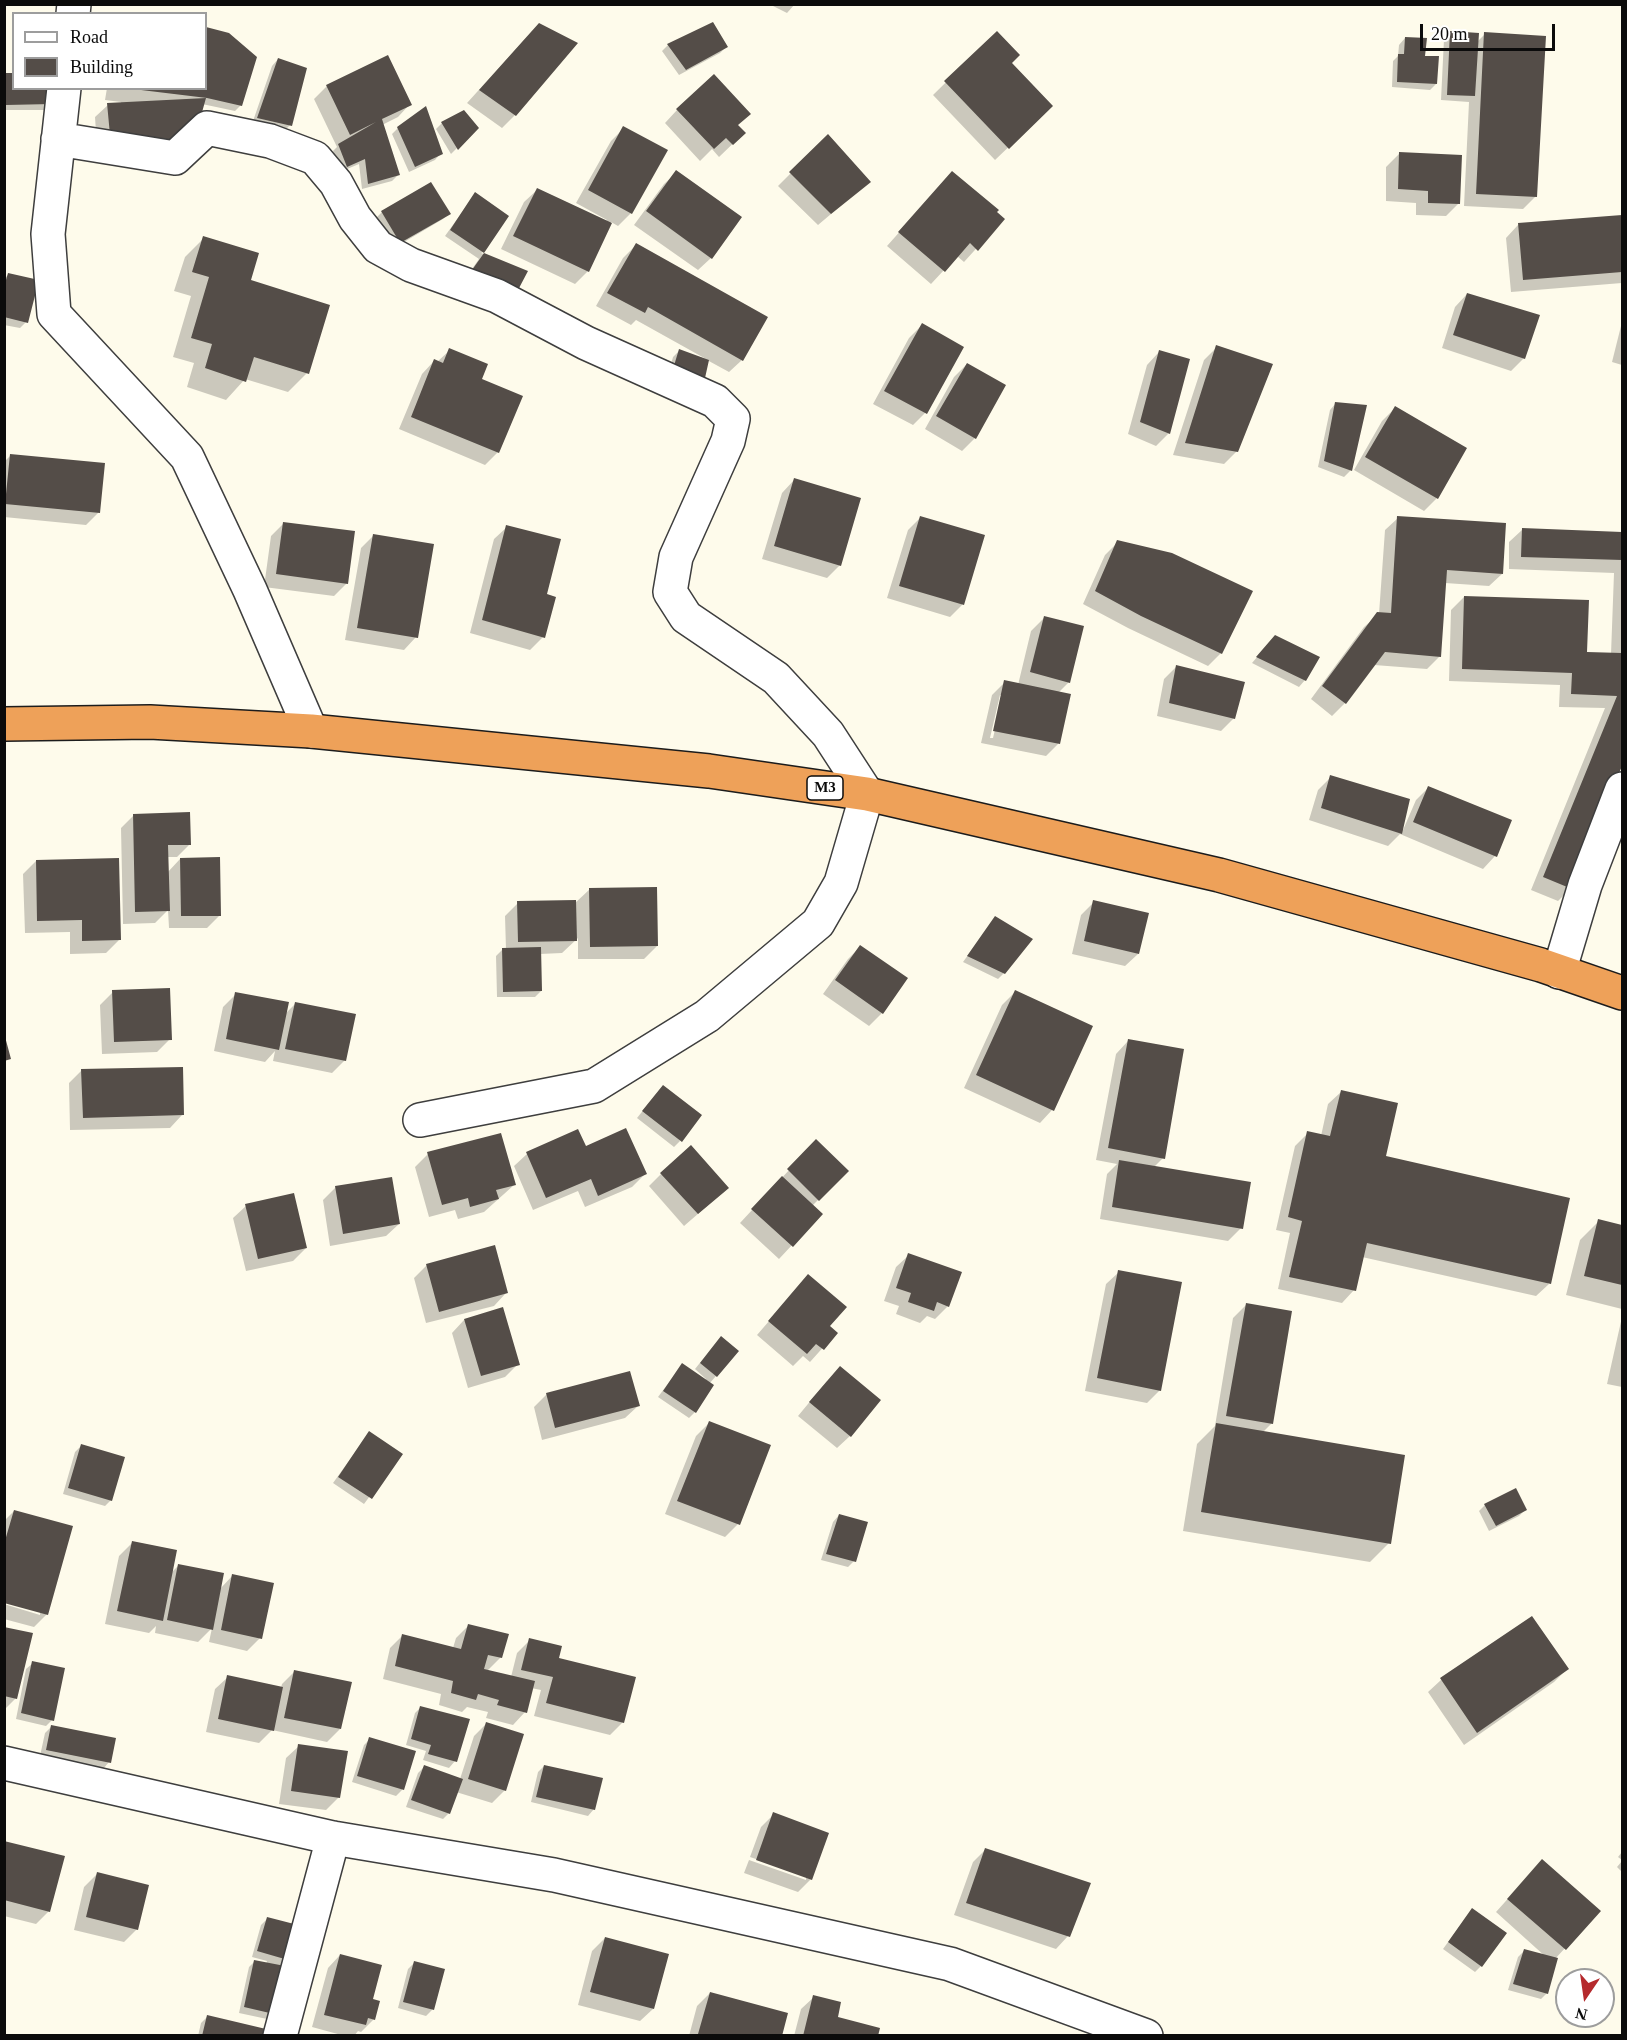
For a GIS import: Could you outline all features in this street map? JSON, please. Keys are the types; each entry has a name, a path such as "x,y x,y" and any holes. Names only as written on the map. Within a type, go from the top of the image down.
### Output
{"highway":[{"name":"M3","path":"4,724 150,722 311,731 709,771 867,794 1219,875 1559,972 1623,993"}],"street":[{"path":"64,90 48,234 54,314 187,457 250,590 311,731"},
{"path":"58,139 175,158 207,129 270,141 315,158 336,183 355,218 378,247 411,265 497,296 586,343 715,401 734,419 728,441 676,557 670,592 686,617 776,678 828,734 867,794 841,883 818,923 708,1016 594,1086 420,1120"},
{"path":"1559,972 1585,885 1623,789"},
{"path":"4,1763 333,1838 554,1875 950,1964 1146,2036"},
{"path":"280,2036 333,1838"}],"building":[{"path":"713,22 728,47 686,70 667,44"},
{"path":"539,23 578,43 516,116 479,90"},
{"path":"207,27 229,33 257,57 242,106 207,98 141,90 207,90"},
{"path":"997,31 1020,55 1012,63 1053,106 1009,149 944,81"},
{"path":"1450,31 1479,33 1475,96 1447,95"},
{"path":"1484,32 1546,36 1537,197 1476,194"},
{"path":"1405,37 1427,38 1425,56 1439,56 1437,84 1397,82 1398,54 1404,54"},
{"path":"388,55 412,105 382,119 400,175 368,184 365,159 347,167 338,144 376,122 350,135 326,85"},
{"path":"278,58 307,68 292,126 257,118"},
{"path":"6,73 12,73 12,90 52,90 52,104 6,105"},
{"path":"714,74 751,114 738,125 746,133 733,145 726,138 714,149 676,109"},
{"path":"206,98 194,141 110,135 107,103"},
{"path":"426,106 443,154 415,167 397,127"},
{"path":"464,110 479,128 458,150 441,122"},
{"path":"623,126 668,150 632,214 588,190"},
{"path":"828,134 871,182 831,214 789,172"},
{"path":"1399,152 1462,155 1460,204 1428,203 1428,191 1398,189"},
{"path":"676,170 742,217 712,259 646,211"},
{"path":"952,171 999,210 997,212 1005,219 978,251 970,243 945,272 898,232"},
{"path":"431,182 451,214 400,243 381,211"},
{"path":"537,188 612,223 589,272 513,236"},
{"path":"475,192 509,216 484,253 450,230"},
{"path":"1622,215 1622,272 1523,280 1518,223"},
{"path":"203,236 259,253 251,280 330,305 309,374 254,357 246,382 205,368 212,344 191,338 209,277 192,272"},
{"path":"636,243 768,317 743,361 648,307 645,313 607,293"},
{"path":"484,253 528,271 518,290 472,270"},
{"path":"8,273 39,280 28,323 4,317 4,287"},
{"path":"1467,293 1540,315 1525,359 1453,335"},
{"path":"922,323 964,347 927,414 884,391"},
{"path":"1216,345 1273,364 1238,452 1185,443"},
{"path":"449,348 488,364 482,379 523,396 499,453 411,417 434,359 443,363"},
{"path":"679,349 709,360 705,378 673,369"},
{"path":"1159,350 1190,359 1170,434 1140,422"},
{"path":"967,363 1006,385 976,439 936,416"},
{"path":"1335,402 1367,405 1352,471 1324,461"},
{"path":"1395,406 1467,448 1438,499 1365,457"},
{"path":"10,454 105,463 100,513 5,504"},
{"path":"794,478 861,498 841,566 774,546"},
{"path":"920,516 985,535 964,605 899,586"},
{"path":"1397,516 1506,523 1503,574 1447,570 1441,657 1385,652 1346,704 1322,686 1377,612 1391,613"},
{"path":"283,522 355,531 348,584 276,574"},
{"path":"506,525 561,539 547,594 556,597 545,638 482,620"},
{"path":"1522,528 1622,532 1622,560 1521,557"},
{"path":"373,534 434,544 418,638 357,628"},
{"path":"1117,540 1172,553 1253,591 1222,654 1141,616 1095,591"},
{"path":"1464,596 1589,600 1587,652 1622,653 1622,766 1572,889 1543,877 1617,696 1571,694 1572,673 1462,669"},
{"path":"1044,616 1084,626 1070,683 1030,672"},
{"path":"1275,635 1320,657 1306,681 1256,657"},
{"path":"1176,665 1245,682 1235,719 1169,703"},
{"path":"1004,680 1071,694 1060,744 993,731"},
{"path":"1330,775 1410,799 1402,834 1321,808"},
{"path":"1428,786 1512,820 1497,857 1413,822"},
{"path":"190,812 191,845 168,845 170,911 135,912 133,814"},
{"path":"220,857 221,916 181,916 180,858"},
{"path":"119,858 121,940 82,941 82,920 37,921 36,860"},
{"path":"657,887 658,946 590,947 589,888"},
{"path":"576,900 577,941 518,942 517,901"},
{"path":"1093,900 1149,913 1139,954 1084,941"},
{"path":"995,916 1033,939 1005,974 967,956"},
{"path":"860,945 908,978 883,1014 835,980"},
{"path":"541,947 542,991 503,992 502,948"},
{"path":"170,988 172,1040 114,1042 112,990"},
{"path":"1015,990 1093,1026 1054,1111 976,1075"},
{"path":"235,992 289,1002 279,1050 226,1039"},
{"path":"295,1002 356,1014 346,1061 285,1049"},
{"path":"4,1033 11,1059 4,1061"},
{"path":"1128,1039 1184,1049 1165,1159 1108,1148"},
{"path":"183,1067 184,1115 83,1118 81,1069"},
{"path":"663,1085 702,1115 682,1142 642,1111"},
{"path":"1341,1090 1398,1103 1386,1156 1570,1198 1551,1284 1367,1243 1356,1291 1289,1277 1302,1221 1288,1217 1307,1131 1330,1136"},
{"path":"626,1128 647,1174 598,1196 591,1179 546,1198 526,1152 578,1129 586,1146"},
{"path":"501,1133 516,1185 496,1190 499,1199 470,1207 468,1198 442,1205 427,1152"},
{"path":"816,1139 849,1171 819,1201 787,1169"},
{"path":"691,1145 729,1188 698,1214 660,1173"},
{"path":"1119,1160 1251,1182 1243,1229 1112,1207"},
{"path":"782,1176 823,1214 793,1247 751,1209"},
{"path":"392,1177 400,1224 343,1234 335,1186"},
{"path":"294,1193 307,1248 258,1259 245,1204"},
{"path":"1598,1219 1622,1225 1622,1285 1584,1276"},
{"path":"495,1245 508,1293 439,1312 426,1264"},
{"path":"908,1253 962,1272 949,1307 937,1302 934,1311 908,1302 911,1293 896,1288"},
{"path":"1118,1270 1182,1282 1161,1391 1097,1378"},
{"path":"808,1274 847,1307 830,1326 838,1333 824,1350 816,1344 807,1354 768,1321"},
{"path":"1246,1303 1292,1311 1273,1424 1226,1416"},
{"path":"503,1307 520,1365 481,1376 464,1319"},
{"path":"721,1336 739,1351 717,1377 700,1363"},
{"path":"682,1363 714,1385 696,1413 663,1391"},
{"path":"840,1366 881,1400 851,1437 809,1402"},
{"path":"630,1371 640,1406 555,1428 546,1393"},
{"path":"709,1421 771,1445 740,1525 677,1501"},
{"path":"1216,1423 1405,1455 1391,1544 1201,1512"},
{"path":"369,1431 403,1454 372,1499 338,1477"},
{"path":"81,1444 125,1457 112,1501 68,1488"},
{"path":"1516,1488 1527,1510 1496,1526 1484,1504"},
{"path":"14,1510 73,1526 48,1615 4,1603 4,1544"},
{"path":"839,1514 868,1522 856,1562 826,1554"},
{"path":"132,1541 177,1550 163,1621 117,1611"},
{"path":"178,1564 224,1573 213,1630 167,1620"},
{"path":"232,1574 274,1583 262,1639 221,1630"},
{"path":"1532,1616 1569,1669 1477,1733 1440,1678"},
{"path":"468,1624 509,1634 502,1658 488,1655 484,1669 535,1681 527,1713 497,1705 499,1700 478,1694 476,1700 451,1693 453,1681 395,1666 402,1634 461,1649"},
{"path":"4,1627 33,1633 17,1699 4,1696"},
{"path":"529,1638 562,1646 559,1658 636,1677 624,1723 546,1703 553,1677 521,1670"},
{"path":"32,1661 65,1668 54,1721 21,1713"},
{"path":"294,1670 352,1682 341,1729 284,1718"},
{"path":"227,1675 283,1687 274,1731 218,1719"},
{"path":"420,1706 470,1719 457,1762 428,1754 431,1745 411,1739"},
{"path":"486,1722 524,1734 506,1791 468,1779"},
{"path":"51,1725 116,1738 111,1763 46,1750"},
{"path":"369,1737 416,1751 404,1790 357,1776"},
{"path":"298,1744 348,1751 340,1798 291,1791"},
{"path":"424,1765 463,1779 450,1814 411,1800"},
{"path":"544,1765 603,1778 595,1810 536,1797"},
{"path":"773,1812 829,1833 812,1880 756,1860"},
{"path":"4,1841 65,1856 50,1912 4,1900"},
{"path":"985,1848 1091,1883 1070,1937 966,1903"},
{"path":"1542,1859 1601,1911 1566,1950 1507,1899"},
{"path":"97,1872 149,1885 138,1930 86,1917"},
{"path":"1472,1908 1507,1933 1482,1967 1448,1942"},
{"path":"267,1917 298,1925 288,1960 257,1951"},
{"path":"605,1937 669,1954 654,2009 590,1992"},
{"path":"1524,1949 1558,1958 1548,1994 1513,1984"},
{"path":"340,1954 382,1965 373,1999 380,2001 375,2020 368,2018 366,2025 324,2015"},
{"path":"254,1960 285,1966 274,2014 244,2007"},
{"path":"414,1961 445,1969 434,2010 403,2002"},
{"path":"710,1992 788,2013 782,2036 698,2034"},
{"path":"813,1995 841,2002 838,2017 880,2028 878,2036 803,2036"},
{"path":"207,2015 266,2029 264,2036 202,2036"}]}
